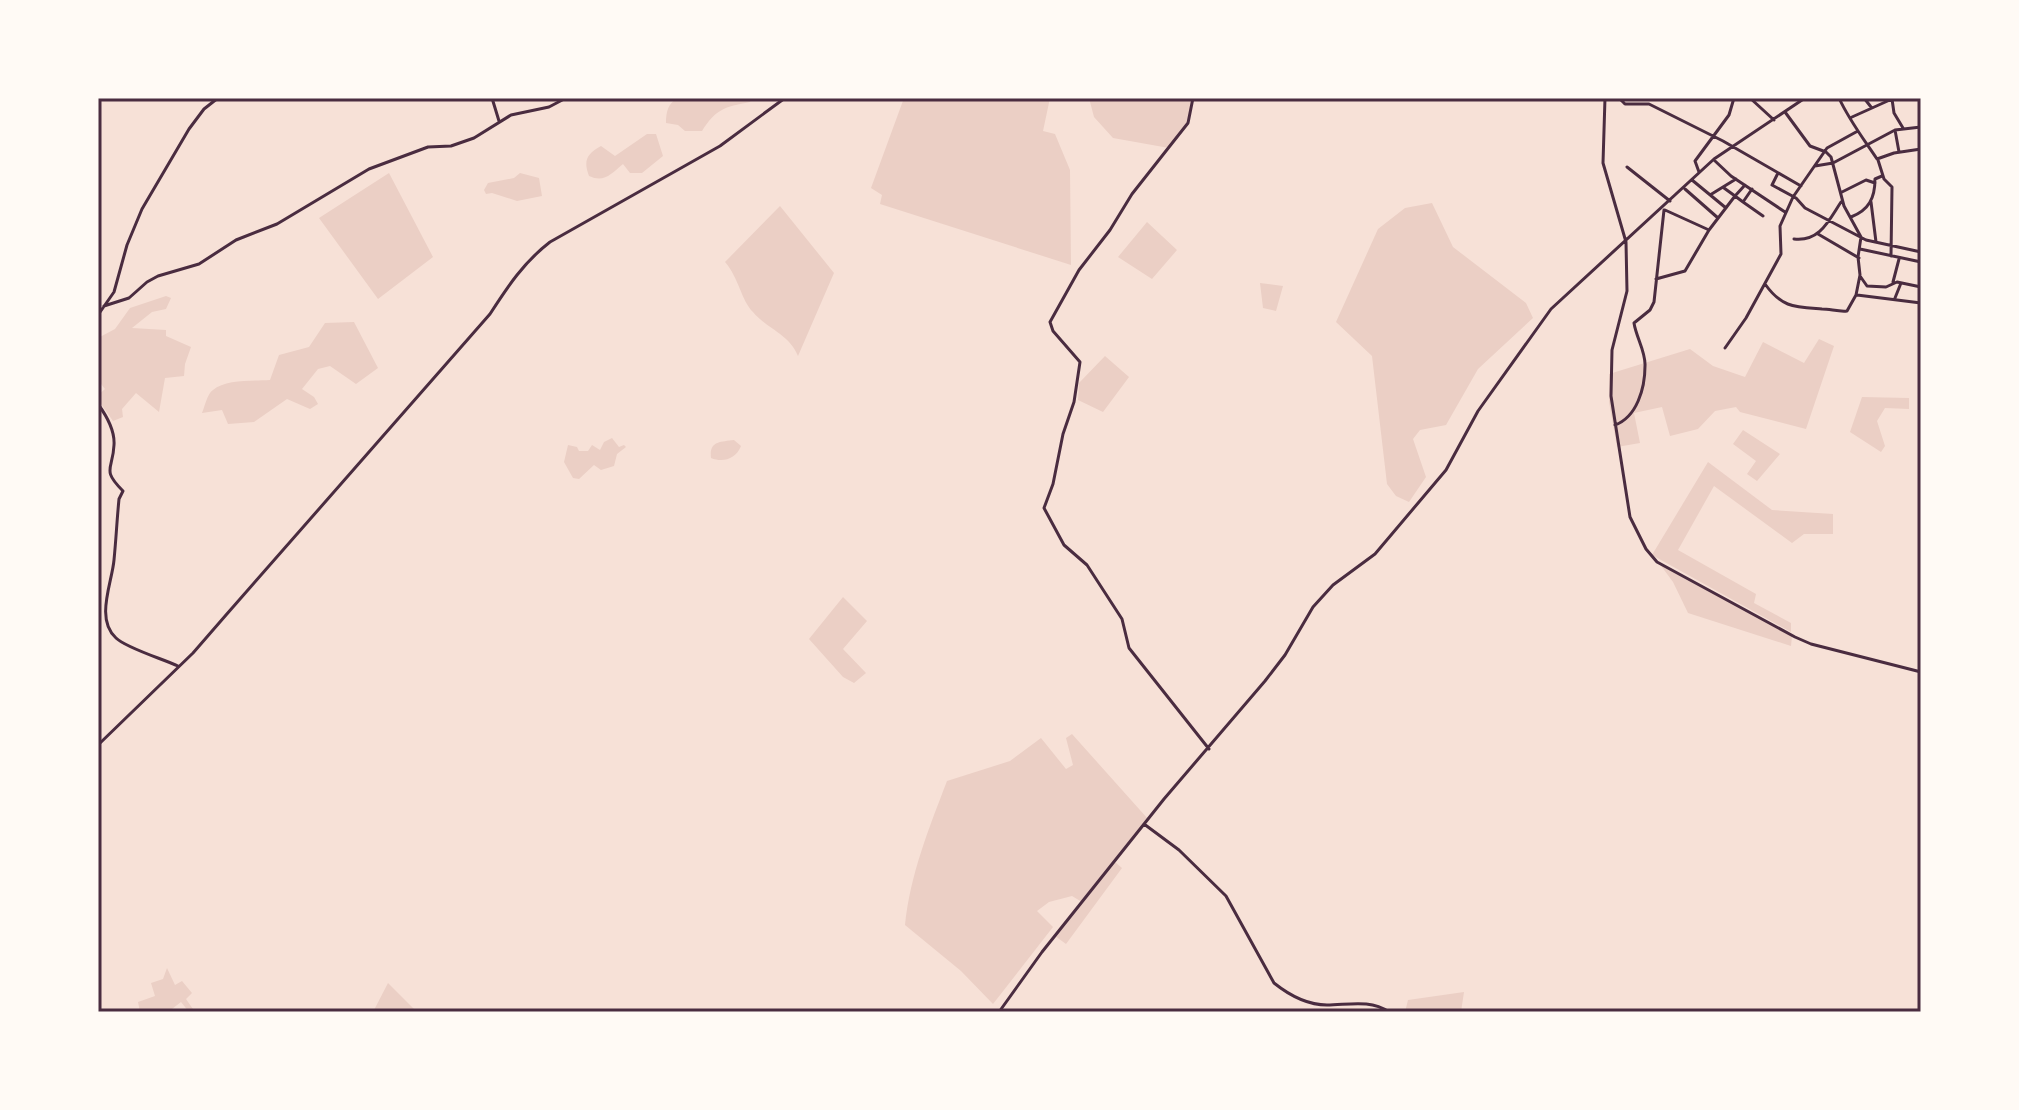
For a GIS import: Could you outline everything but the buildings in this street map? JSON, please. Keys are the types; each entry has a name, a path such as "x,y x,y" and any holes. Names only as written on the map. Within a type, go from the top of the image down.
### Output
{"street":[{"path":"98,315 114,292 118,271 142,209 189,129 208,104 218,98"},
{"path":"492,98 499,121"},
{"path":"104,306 129,298 158,276 199,264 236,240 277,224 369,169 428,147 451,146 474,138 511,115 549,107 566,98"},
{"path":"98,745 179,667 490,314 518,271 533,255 550,242 720,146 785,98"},
{"path":"1193,98 1188,123 1159,164 1132,194 1110,230 1079,270 1050,322 1053,331 1080,362 1074,402 1044,508 1064,545 1087,565 1122,619 1129,648 1209,749"},
{"path":"1605,98 1603,163 1626,242 1627,291 1616,333 1611,371 1615,425 1630,517 1654,559 1811,644 1921,672"},
{"path":"1619,98 1625,104 1649,104 1801,186"},
{"path":"1699,172 1695,161 1729,115 1734,98"},
{"path":"1750,98 1774,120"},
{"path":"999,1012 1042,952 1144,824 1285,655 1313,607 1333,585 1375,554 1446,470 1478,411 1546,315 1714,159 1805,98"},
{"path":"1839,98 1852,117 1856,132 1878,160 1883,176 1892,187 1891,256"},
{"path":"1864,98 1871,107"},
{"path":"1852,117 1892,99 1921,99"},
{"path":"1892,99 1894,113 1903,128"},
{"path":"1765,284 1773,295 1797,309 1846,312 1856,295 1860,275 1861,237 1842,201 1833,163 1826,152 1810,146 1785,112"},
{"path":"1815,166 1833,163 1895,130 1921,127"},
{"path":"1895,130 1899,152"},
{"path":"1725,348 1746,318 1781,254 1780,226 1788,205 1829,146 1856,132"},
{"path":"1878,160 1899,152 1921,149"},
{"path":"1714,159 1736,179 1785,212"},
{"path":"1627,167 1670,201"},
{"path":"1778,173 1772,185 1805,208 1861,237 1921,252"},
{"path":"1876,242 1871,202 1876,179 1883,176"},
{"path":"1710,195 1736,179"},
{"path":"1692,180 1726,208"},
{"path":"1842,192 1866,180 1875,183"},
{"path":"1656,279 1685,271 1709,230 1745,185"},
{"path":"1684,188 1718,218"},
{"path":"1724,188 1763,216"},
{"path":"1743,202 1752,189"},
{"path":"1716,192 1716,198"},
{"path":"1794,239 1809,239 1818,234 1842,201"},
{"path":"1851,217 1871,202"},
{"path":"1780,208 1788,205"},
{"path":"1663,209 1709,230"},
{"path":"1615,425 1628,418 1637,403 1645,367 1634,323 1653,307 1663,209"},
{"path":"1818,234 1859,258"},
{"path":"1860,249 1921,262"},
{"path":"1860,275 1865,285 1886,287 1893,282 1899,259"},
{"path":"1893,282 1921,287"},
{"path":"1894,299 1901,283"},
{"path":"1877,297 1879,287"},
{"path":"1856,295 1921,303"},
{"path":"98,404 108,419 114,445 109,462 111,477 123,491 119,499 114,567 108,587 108,626 116,639 179,667"},
{"path":"1144,824 1179,850 1226,896 1274,983 1287,993 1325,1006 1365,1004 1389,1012"}],"shaded area":[{"path":"678,98 752,98 750,102 722,110 702,131 685,131 678,125 666,123 668,108"},
{"path":"904,98 1050,98 1043,131 1055,134 1070,170 1071,265 880,204 882,195 871,188"},
{"path":"1089,98 1193,98 1188,123 1169,148 1113,138 1094,117"},
{"path":"647,134 656,134 663,156 642,173 630,173 623,164 603,178 589,176 586,162 596,149 601,146 615,156"},
{"path":"389,173 433,257 378,299 319,218"},
{"path":"520,173 539,178 542,196 517,201 486,194 484,190 488,183 514,178"},
{"path":"1432,203 1453,247 1526,303 1533,318 1478,369 1446,425 1420,430 1413,439 1426,477 1409,502 1396,496 1387,484 1372,356 1336,322 1378,229 1405,208"},
{"path":"780,206 834,273 798,356 789,342 749,307 725,262"},
{"path":"1147,222 1177,250 1152,279 1118,257"},
{"path":"1260,283 1283,286 1276,311 1263,308"},
{"path":"166,296 171,298 166,309 152,312 132,328 166,330 166,336 191,347 184,376 165,378 159,412 136,393 122,409 123,417 113,421 98,400 98,395 105,389 98,380 98,338 115,329 130,308"},
{"path":"354,322 378,368 356,384 330,366 318,369 302,389 318,404 310,409 287,399 254,422 228,424 222,410 202,413 209,394 218,386 240,381 270,380 279,355 309,347 325,323"},
{"path":"1819,339 1834,346 1806,429 1740,412 1736,407 1715,411 1698,429 1670,436 1662,407 1634,413 1640,443 1617,447 1609,402 1609,374 1690,349 1713,366 1745,377 1763,342 1804,363"},
{"path":"1105,356 1129,377 1103,412 1078,400 1079,383"},
{"path":"1862,397 1909,398 1909,409 1885,408 1877,421 1885,446 1881,452 1850,432"},
{"path":"1743,430 1780,454 1757,481 1747,474 1756,461 1733,444"},
{"path":"612,438 619,447 626,447 617,454 614,466 601,470 594,465 579,479 573,478 564,462 568,445 577,447 579,451 588,451 592,445 600,450 604,442"},
{"path":"734,440 741,446 732,457 724,460 711,458 714,445"},
{"path":"1708,462 1772,510 1833,514 1833,534 1804,534 1792,543 1714,486 1678,550 1756,594 1754,603 1791,623 1791,632 1652,555"},
{"path":"1659,563 1792,636 1791,646 1688,613 1673,582"},
{"path":"843,597 867,621 843,649 866,673 854,683 843,677 809,639"},
{"path":"1072,734 1148,819 1115,862 1122,868 1066,944 1055,936 1082,902 1072,896 1049,902 1037,911 1053,927 993,1004 961,971 905,925 916,870 947,781 1010,761 1041,738 1066,769 1073,765 1066,738"},
{"path":"167,968 175,985 182,981 192,993 186,999 195,1012 189,1012 181,1002 168,1012 140,1012 138,1002 155,996 151,983 163,979"},
{"path":"388,983 417,1012 373,1012"},
{"path":"1464,992 1461,1012 1405,1012 1408,1000"}]}
